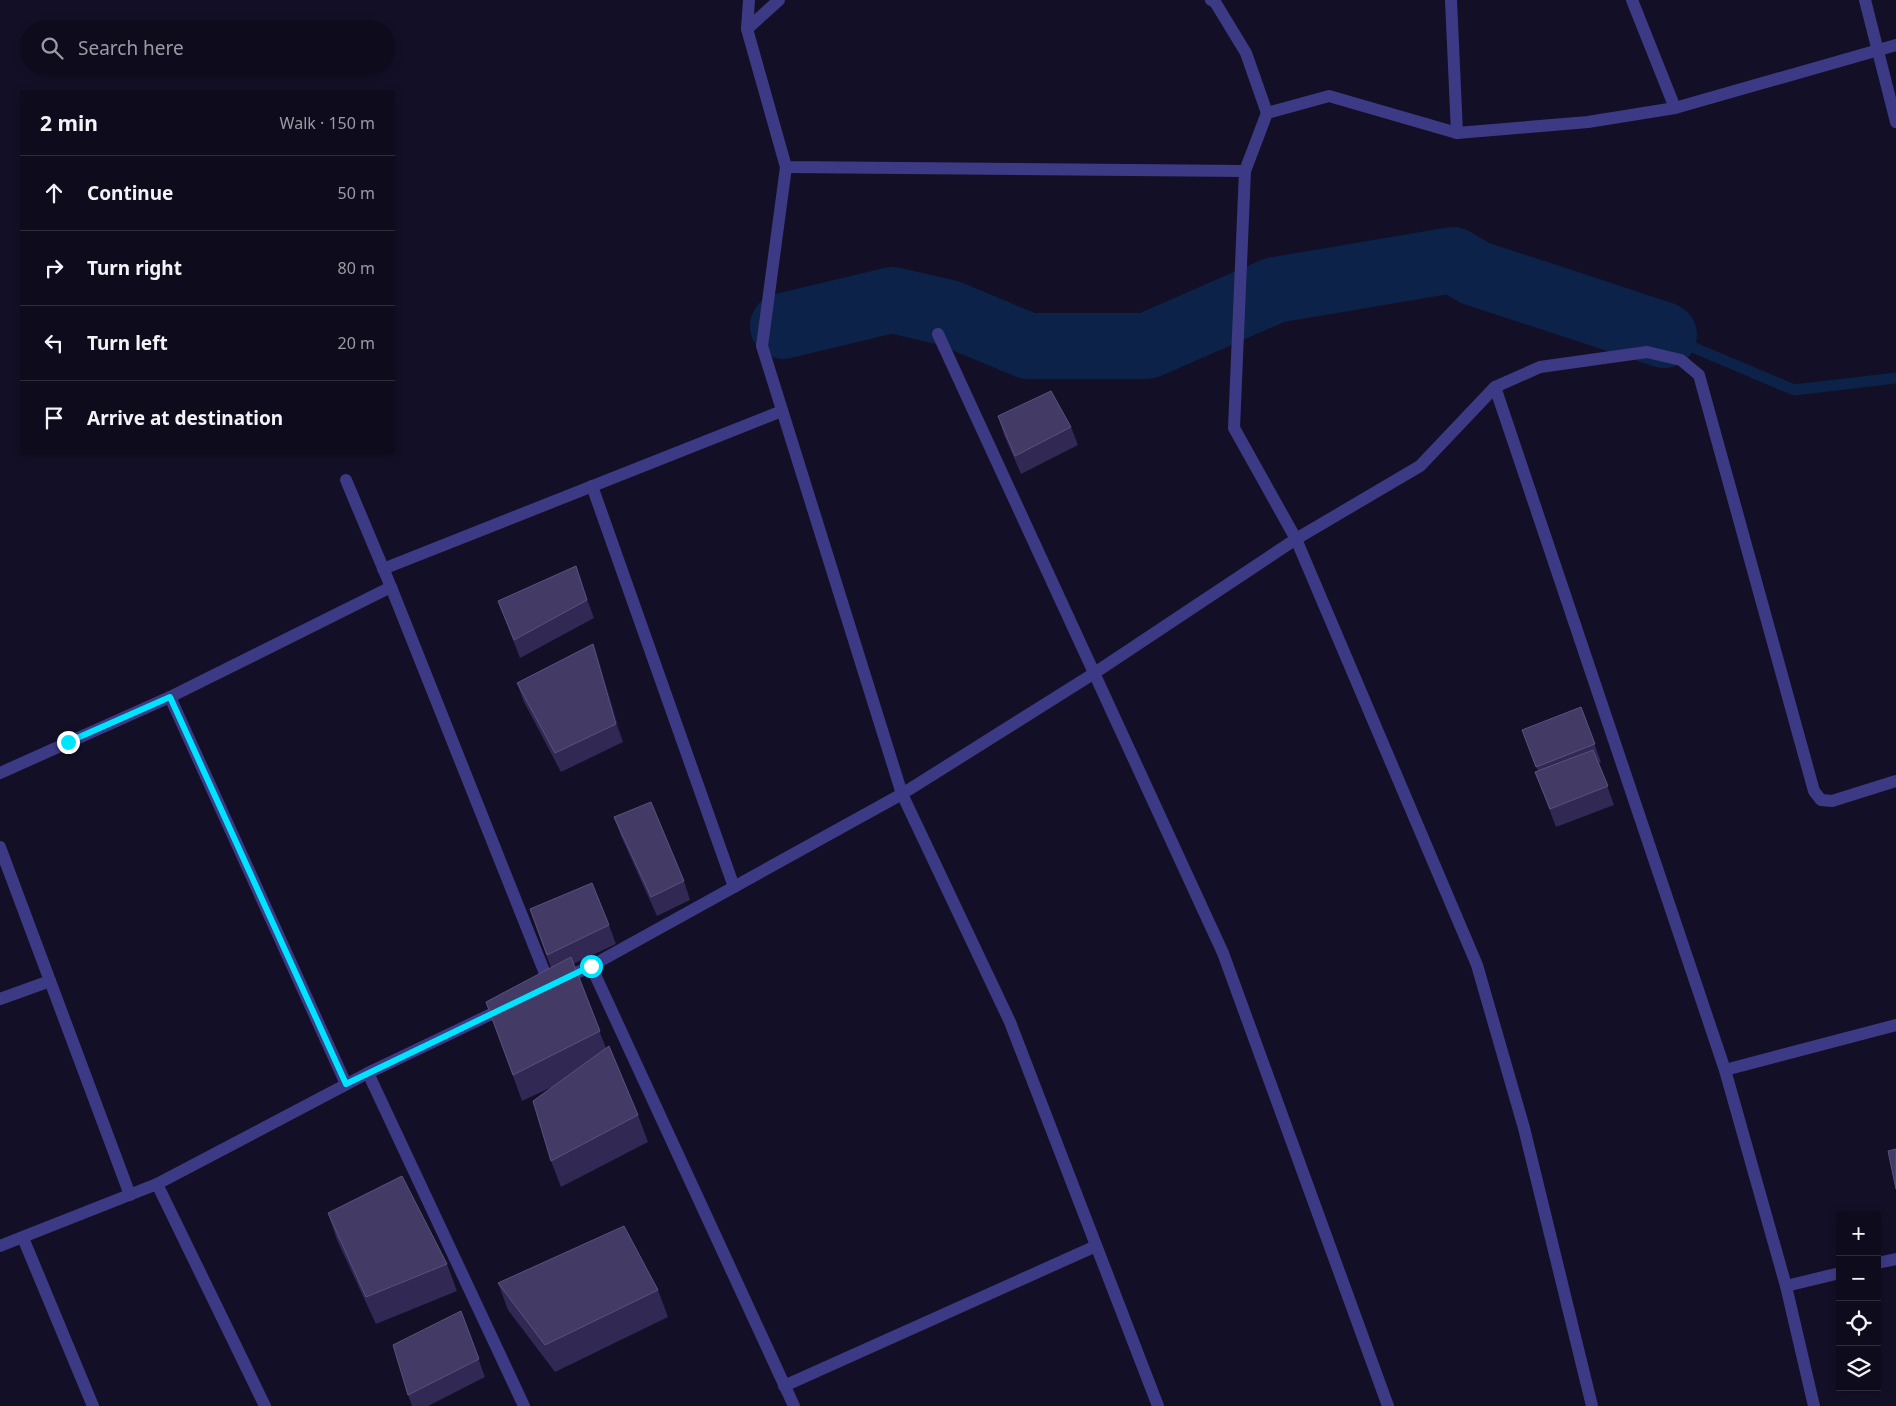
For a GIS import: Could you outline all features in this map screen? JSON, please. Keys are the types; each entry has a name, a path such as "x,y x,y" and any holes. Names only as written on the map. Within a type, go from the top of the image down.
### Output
{"street":[{"path":"748,0 747,29 786,167 762,346 902,794 1010,1022 1158,1406"},
{"path":"747,29 779,0"},
{"path":"1211,0 1215,2 1246,52 1267,113 1245,173 1234,428 1296,539 1477,965 1524,1128 1592,1406"},
{"path":"1451,0 1457,133"},
{"path":"1632,0 1675,108"},
{"path":"1865,0 1896,122"},
{"path":"1267,113 1330,96 1457,133 1588,122 1675,108 1896,45"},
{"path":"786,167 1245,173"},
{"path":"938,334 1093,674 1224,953 1388,1406"},
{"path":"346,480 383,569 545,988 591,966 902,794 1093,674 1296,539 1420,466 1495,387 1540,367 1647,352 1681,360 1699,375 1814,791 1821,800 1832,800 1896,781"},
{"path":"1495,387 1725,1070 1786,1286 1814,1406"},
{"path":"383,569 782,411"},
{"path":"592,486 734,887"},
{"path":"0,773 170,697 390,587"},
{"path":"170,697 346,1084"},
{"path":"0,847 130,1195"},
{"path":"591,966 794,1406"},
{"path":"0,999 50,981"},
{"path":"0,1246 157,1184 346,1084 515,1002"},
{"path":"1725,1070 1896,1025"},
{"path":"368,1073 524,1406"},
{"path":"157,1184 265,1406"},
{"path":"23,1238 93,1406"},
{"path":"784,1386 1096,1246"},
{"path":"1881,1263 1896,1259"},
{"path":"1786,1286 1836,1274"}],"building":[{"path":"1051,391 1071,427 1015,456 998,416"},
{"path":"576,566 587,600 514,640 498,601"},
{"path":"593,644 616,724 555,753 517,683"},
{"path":"1581,707 1595,744 1536,767 1522,730"},
{"path":"1593,750 1608,786 1550,809 1535,772"},
{"path":"651,802 684,881 651,897 614,817"},
{"path":"592,883 609,925 547,955 530,909"},
{"path":"571,957 600,1031 513,1075 486,1002"},
{"path":"609,1046 638,1115 551,1161 533,1101"},
{"path":"1896,1149 1896,1189 1888,1151"},
{"path":"402,1176 447,1264 366,1297 328,1213"},
{"path":"624,1226 658,1290 545,1345 498,1283"},
{"path":"461,1311 479,1359 408,1395 393,1345"}],"waterway":[{"path":"783,326 892,300 949,313 1028,346 1147,346 1275,290 1453,260 1475,273 1664,335"},
{"path":"1664,335 1794,390 1896,378"}],"route":[{"path":"68,742 170,697 346,1084 591,966"}]}
